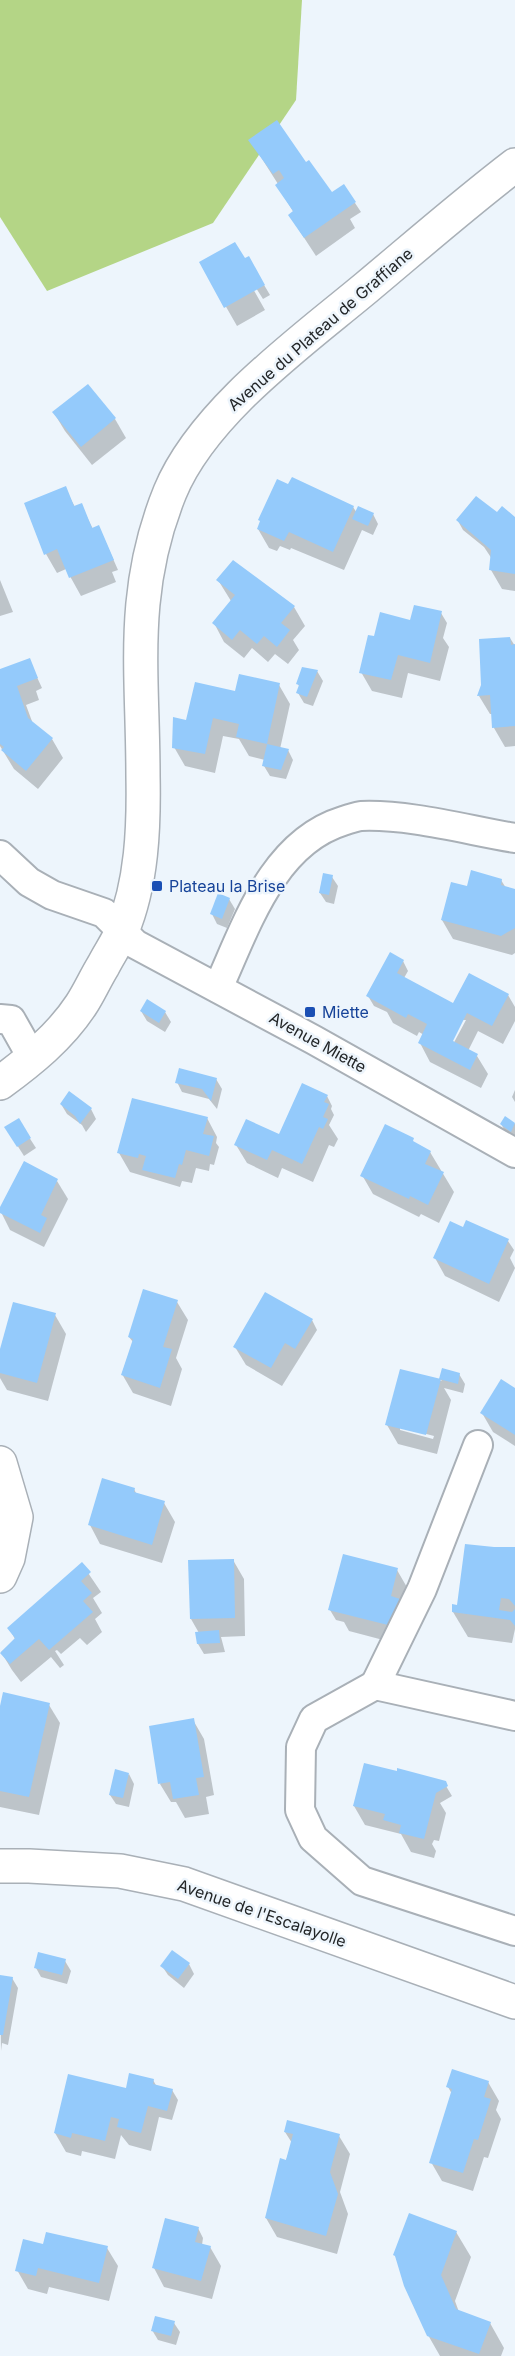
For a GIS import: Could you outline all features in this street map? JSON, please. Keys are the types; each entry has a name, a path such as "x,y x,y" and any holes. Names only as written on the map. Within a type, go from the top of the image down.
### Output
{"street":[{"name":"Avenue du Plateau de Graffiane","path":"0,1083 33,1059 80,1007 122,931 135,885 141,846 143,777 139,654 146,570 166,503 180,470 196,445 218,418 247,389 335,313 515,165"},
{"path":"218,988 254,910 276,871 300,844 326,826 358,816 391,817 515,838"},
{"name":"Avenue Miette","path":"0,855 29,882 52,895 104,913 135,944 515,1153"},
{"path":"0,1019 11,1020 33,1059"},
{"path":"478,1445 422,1589 375,1685 314,1719 301,1747 300,1810 313,1838 362,1881 515,1931"},
{"path":"0,1463 16,1517 8,1558 0,1576"},
{"path":"375,1685 515,1716"},
{"name":"Avenue de l'Escalayolle","path":"0,1866 120,1871 184,1884 515,2002"}],"green space":[{"path":"0,0 302,0 296,100 213,223 47,291 0,217"}],"building":[{"path":"277,120 306,162 309,160 332,192 344,184 356,202 304,238 288,215 293,211 275,185 284,178 279,170 273,174 248,140"},
{"path":"235,242 245,258 249,256 265,285 224,308 199,262"},
{"path":"88,384 116,418 81,447 52,412"},
{"path":"292,477 354,506 333,552 289,532 284,541 257,529 260,521 258,520 277,479 288,484"},
{"path":"66,486 74,506 82,503 92,528 99,525 114,560 69,578 57,549 44,555 24,503"},
{"path":"476,496 497,512 502,506 515,517 515,574 489,570 491,550 456,520"},
{"path":"358,506 374,513 368,526 352,519"},
{"path":"233,560 295,606 281,623 290,630 277,647 264,636 257,644 240,630 232,640 212,623 235,595 216,580"},
{"path":"414,605 442,611 430,663 398,655 391,680 359,673 368,635 374,636 380,612 410,620"},
{"path":"510,637 511,645 515,644 515,726 492,728 490,695 477,696 481,685 479,639"},
{"path":"30,658 38,678 17,686 28,718 53,738 26,771 1,750 4,747 0,744 0,669"},
{"path":"302,667 318,670 307,697 296,693 299,685 296,684"},
{"path":"239,674 280,683 267,744 236,737 239,724 213,718 205,754 172,748 173,717 186,720 195,682 235,691"},
{"path":"267,744 289,749 281,770 262,766"},
{"path":"471,870 502,879 501,885 515,889 515,928 501,936 441,920 451,882 467,886"},
{"path":"323,873 333,875 329,895 319,893"},
{"path":"218,893 230,898 222,919 210,914"},
{"path":"390,952 404,960 397,973 453,1003 469,973 509,994 492,1026 467,1013 453,1041 478,1054 470,1070 418,1043 427,1024 408,1014 406,1018 366,996"},
{"path":"147,999 166,1011 159,1023 140,1011"},
{"path":"179,1068 217,1078 211,1101 202,1089 175,1083"},
{"path":"302,1083 328,1095 324,1102 329,1104 323,1117 328,1119 323,1129 319,1127 302,1164 272,1150 267,1160 234,1145 246,1119 279,1134"},
{"path":"69,1091 92,1108 80,1124 75,1116 60,1104"},
{"path":"132,1098 208,1117 203,1134 214,1136 209,1156 186,1150 175,1178 142,1170 146,1156 139,1154 138,1158 117,1153"},
{"path":"505,1116 515,1123 511,1132 500,1124"},
{"path":"19,1118 31,1138 17,1147 4,1127"},
{"path":"385,1124 414,1138 413,1141 431,1151 425,1164 444,1172 428,1205 410,1196 409,1199 360,1176"},
{"path":"24,1161 58,1179 41,1215 47,1218 40,1233 0,1213 0,1207"},
{"path":"466,1220 509,1239 489,1284 433,1258 450,1221 463,1227"},
{"path":"143,1289 178,1300 163,1347 172,1349 160,1388 121,1375 133,1339 128,1337"},
{"path":"265,1292 313,1319 295,1349 285,1343 271,1368 233,1347"},
{"path":"13,1302 56,1313 37,1383 0,1373 0,1349"},
{"path":"442,1368 460,1373 458,1384 439,1379"},
{"path":"400,1369 441,1379 426,1435 385,1425"},
{"path":"501,1379 515,1388 515,1435 480,1413"},
{"path":"102,1478 135,1488 134,1492 165,1501 152,1545 88,1525"},
{"path":"465,1544 515,1547 515,1606 509,1599 501,1598 499,1610 512,1612 515,1609 515,1626 510,1620 452,1612 452,1604 457,1605"},
{"path":"343,1554 398,1568 391,1596 403,1600 396,1627 328,1610"},
{"path":"234,1559 235,1618 190,1619 188,1560"},
{"path":"82,1562 91,1572 81,1581 92,1593 83,1601 93,1612 49,1650 39,1639 10,1664 0,1653 15,1638 7,1628"},
{"path":"219,1630 220,1643 197,1644 195,1632"},
{"path":"3,1692 50,1703 29,1797 0,1791 0,1706"},
{"path":"194,1718 204,1777 196,1778 199,1795 173,1799 170,1782 158,1784 149,1726"},
{"path":"364,1763 397,1771 397,1768 446,1781 448,1786 436,1793 424,1839 399,1833 401,1825 383,1820 385,1814 353,1806"},
{"path":"115,1769 129,1773 123,1798 109,1795"},
{"path":"172,1950 190,1963 178,1979 160,1966"},
{"path":"38,1952 66,1959 62,1975 34,1968"},
{"path":"0,1975 13,1977 3,2035 0,2035"},
{"path":"452,2069 489,2081 484,2097 491,2099 478,2140 474,2139 463,2173 429,2163 452,2089 446,2087"},
{"path":"129,2073 154,2079 153,2084 173,2089 167,2111 148,2106 141,2133 117,2127 119,2119 111,2117 105,2141 72,2133 71,2138 54,2133 68,2074 126,2088"},
{"path":"287,2120 340,2134 330,2172 338,2194 326,2236 265,2218 280,2158 286,2160 293,2134 284,2132"},
{"path":"409,2213 457,2231 441,2275 456,2309 491,2322 479,2354 427,2336 404,2286 393,2255"},
{"path":"165,2218 199,2227 195,2242 211,2246 201,2281 152,2268"},
{"path":"46,2232 108,2246 99,2283 38,2268 36,2276 15,2271 23,2239 43,2244"},
{"path":"155,2316 175,2321 171,2336 151,2331"}],"place":[{"name":"Plateau la Brise","path":"157,886"},
{"name":"Miette","path":"310,1012"}]}
